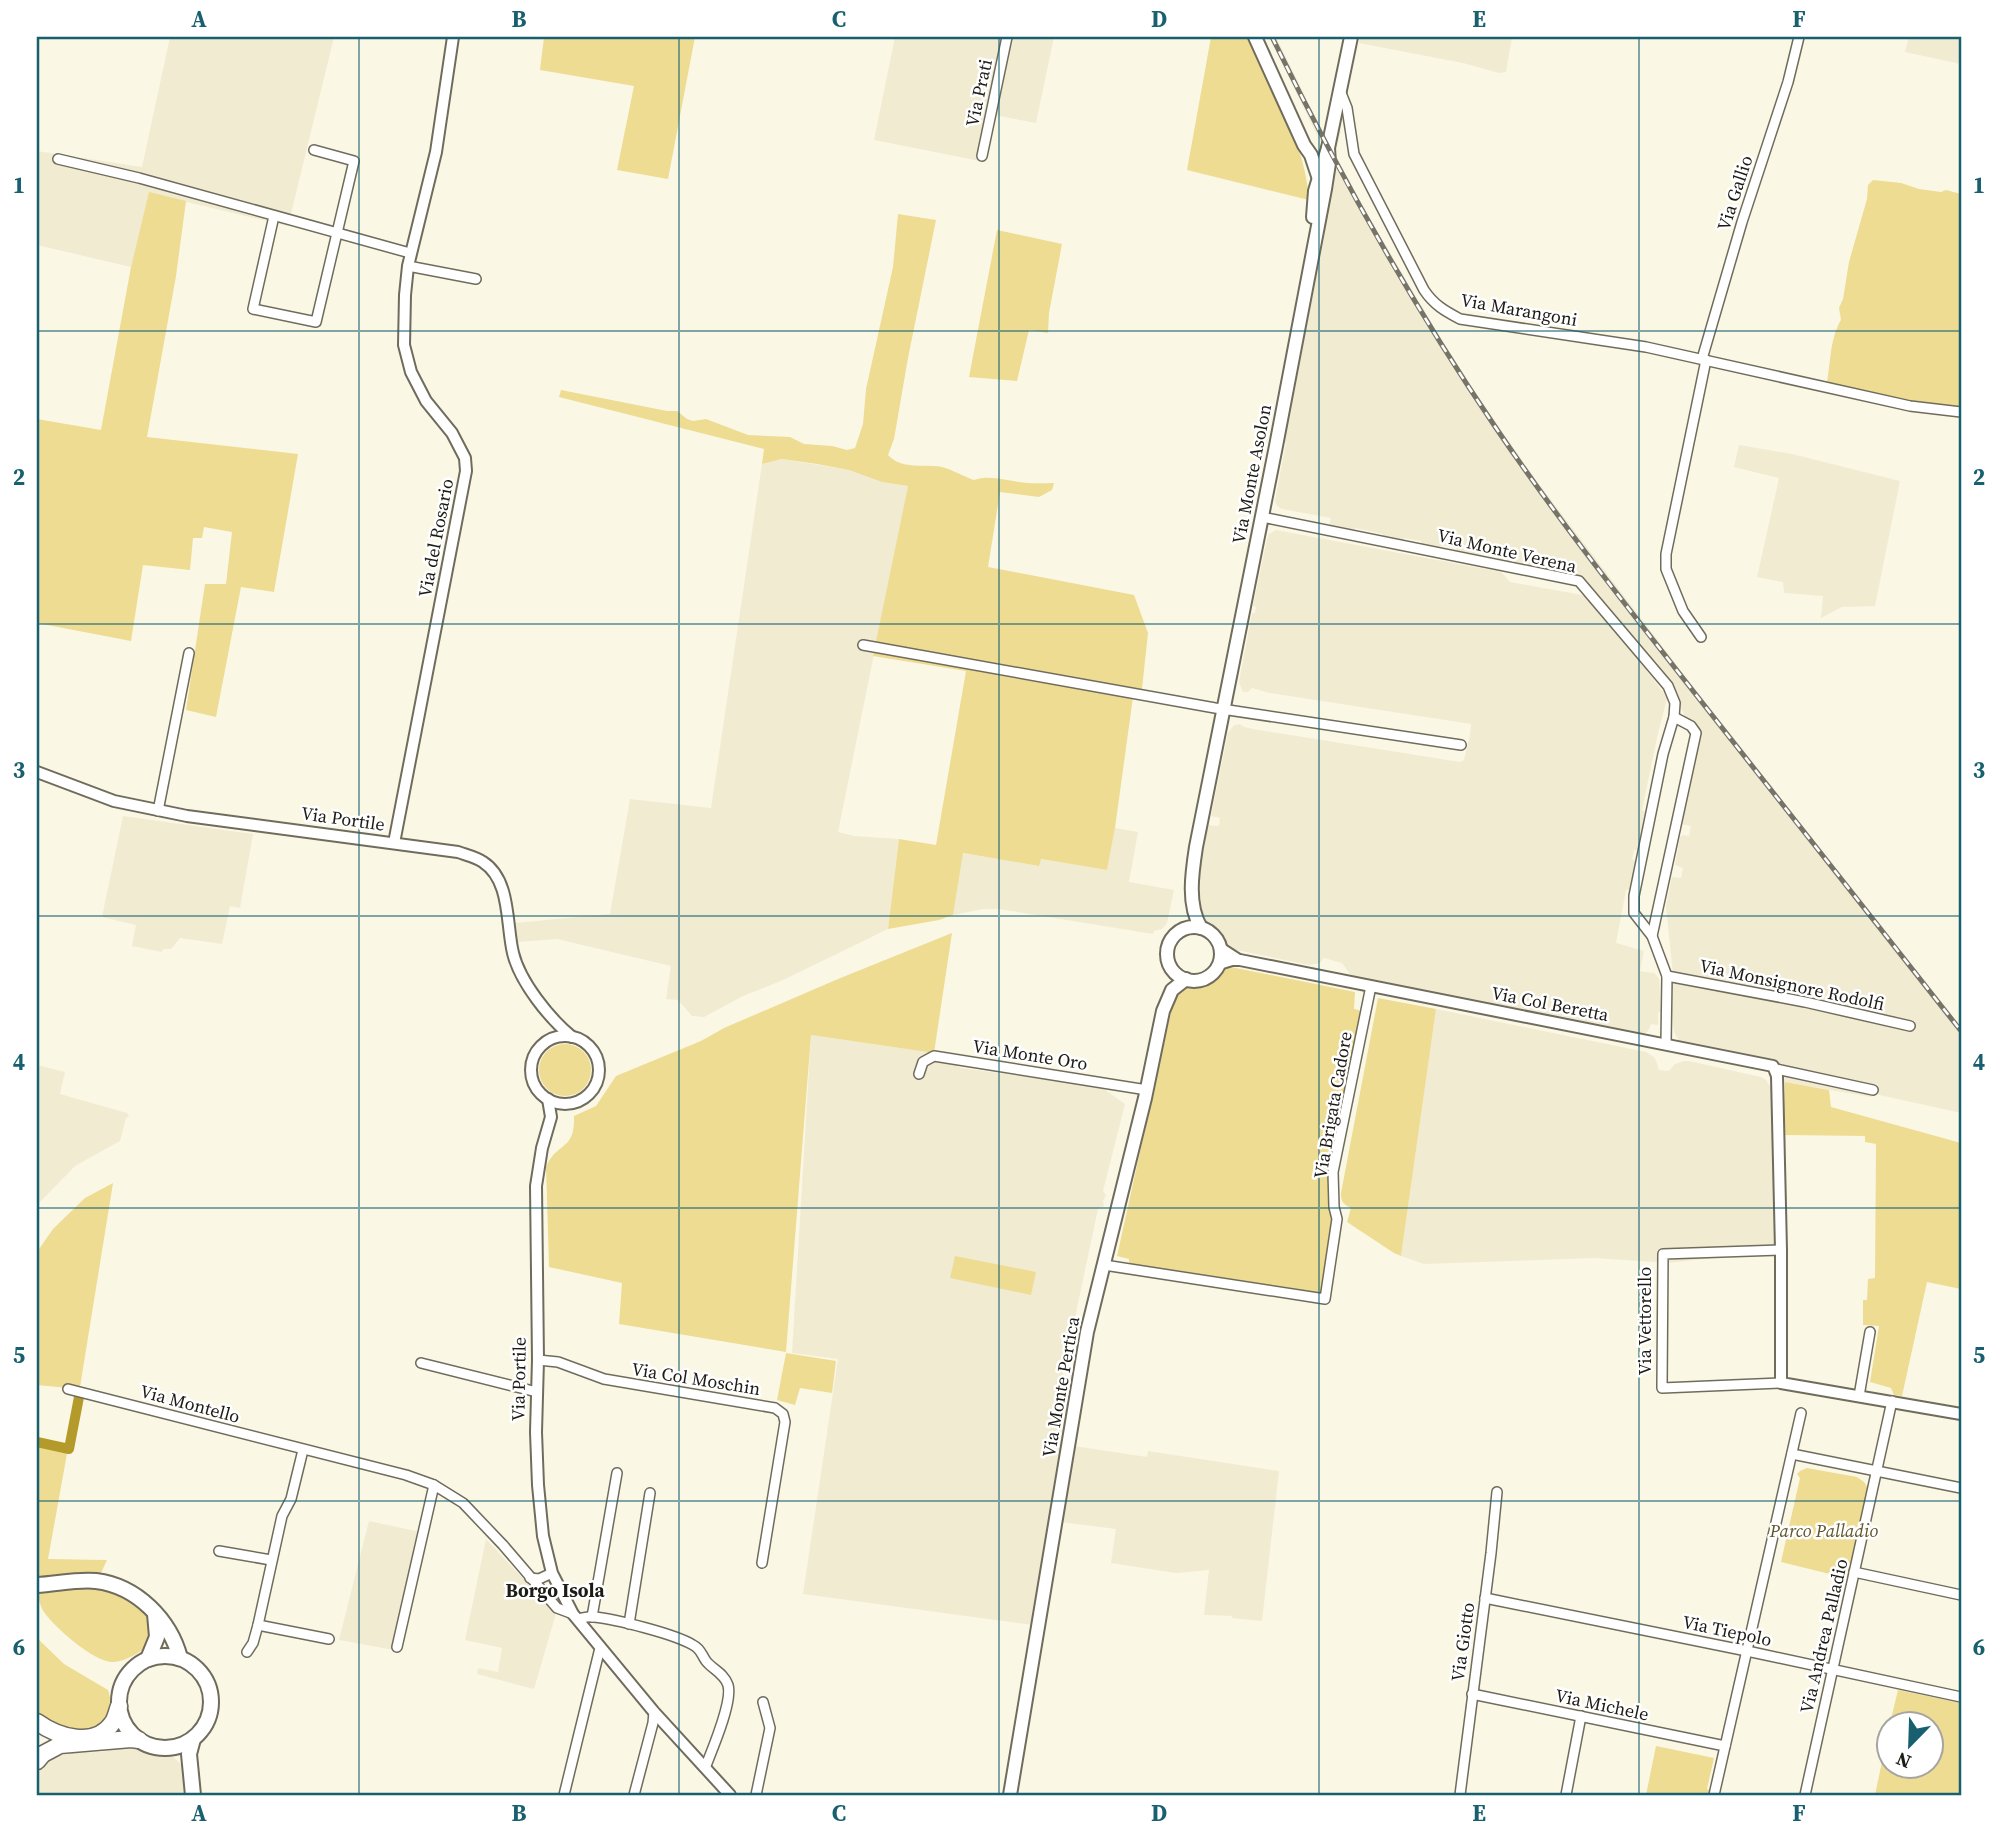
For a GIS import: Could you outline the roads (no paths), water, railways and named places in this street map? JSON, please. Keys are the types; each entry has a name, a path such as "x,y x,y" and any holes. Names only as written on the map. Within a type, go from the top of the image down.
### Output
{"highway":[{"path":"37,1722 62,1735 83,1738 100,1733 108,1727 119,1706"},
{"path":"37,1761 43,1754 60,1745 139,1740"}],"main road":[{"path":"1255,37 1304,145 1317,202"},
{"name":"Via Monte Asolon","path":"1201,928 1196,920 1193,904 1196,847 1313,245 1322,155 1341,93 1351,37"},
{"path":"1304,145 1322,155"},
{"name":"Via Monte Asolon","path":"1317,202 1329,163 1322,155"},
{"name":"Via Monte Asolon","path":"1184,929 1193,904"},
{"path":"1201,928 1215,937 1220,948 1219,964 1208,976 1197,980 1186,979 1173,970 1167,954 1169,944 1175,935 1184,929 1201,928"},
{"name":"Via Monte Pertica","path":"1010,1795 1082,1358 1147,1090 1163,1011 1172,990 1173,970"},
{"path":"1172,990 1186,979"},
{"path":"37,1585 94,1581 111,1584 131,1594 155,1612 176,1645 180,1658"},
{"path":"148,1659 157,1637 155,1612"},
{"path":"159,1656 180,1658 193,1664 210,1687 210,1716 204,1729 193,1739 179,1746 151,1746 139,1740 125,1725 119,1706 120,1691 134,1667 148,1659 159,1656"},
{"path":"193,1739 189,1755 193,1795"},
{"path":"164,1748 180,1758 190,1771"}],"street":[{"name":"Via del Rosario","path":"394,843 466,471 465,458 452,433 426,401 411,372 404,345 405,295 410,253 436,152 453,37"},
{"name":"Via Prati","path":"982,156 1007,37"},
{"name":"Via Gallio","path":"1704,360 1742,222 1788,82 1799,37"},
{"name":"Via Marangoni","path":"1341,93 1347,108 1354,154 1424,290 1432,302 1443,311 1461,319 1646,347 1910,406 1961,412"},
{"path":"274,216 253,309 316,323 354,161 314,150"},
{"path":"58,159 139,178 410,253"},
{"path":"408,266 476,279"},
{"path":"1702,637 1683,611 1666,569 1666,554 1704,360"},
{"name":"Via Monte Verena","path":"1262,517 1579,581 1668,686 1675,703 1634,897 1634,913 1652,936 1667,976"},
{"path":"863,645 1223,709 1461,745"},
{"path":"158,811 189,653"},
{"path":"1652,936 1696,733 1691,726 1674,717"},
{"name":"Via Portile","path":"37,772 114,801 187,817 458,852 482,860 499,881 504,895 513,953 519,969 547,1011 572,1037"},
{"path":"1220,948 1240,960"},
{"name":"Via Col Beretta","path":"1219,964 1240,960 1768,1064 1776,1069 1873,1090"},
{"path":"1666,1044 1667,976"},
{"name":"Via Monsignore Rodolfi","path":"1667,976 1805,1002 1910,1026"},
{"name":"Via Brigata Cadore","path":"1104,1265 1325,1299 1337,1219 1333,1172 1371,986"},
{"path":"546,1042 572,1037 582,1041 596,1057 599,1068 595,1085 583,1099 570,1103 548,1099 540,1093 532,1076 535,1054 550,1033 551,1022 547,1011"},
{"name":"Via Monte Oro","path":"919,1074 923,1062 934,1056 1147,1090"},
{"path":"1776,1069 1782,1383"},
{"name":"Via Portile","path":"548,1099 551,1117 540,1157 536,1186 537,1392 538,1485 543,1536 552,1573 575,1617 654,1712 730,1795"},
{"name":"Via Portile","path":"547,1133 555,1118 570,1103"},
{"name":"Via Vettorello","path":"1781,1250 1663,1254 1662,1388 1782,1383 1961,1414"},
{"path":"1859,1396 1870,1332"},
{"name":"Via Col Moschin","path":"538,1360 558,1362 604,1379 775,1408 783,1414 785,1422 762,1563"},
{"path":"421,1363 537,1392"},
{"name":"Via Montello","path":"68,1389 405,1475 434,1485 463,1503 557,1608 575,1617"},
{"name":"Via Andrea Palladio","path":"1805,1795 1892,1401"},
{"path":"1714,1795 1801,1413"},
{"path":"247,1652 253,1643 258,1625 282,1516 291,1499 303,1450"},
{"path":"1792,1454 1961,1488"},
{"path":"592,1617 617,1473"},
{"path":"397,1647 434,1485"},
{"name":"Via Giotto","path":"1460,1795 1497,1492"},
{"path":"629,1624 650,1493"},
{"path":"219,1551 271,1560"},
{"path":"1854,1572 1961,1595"},
{"path":"530,1578 539,1579 552,1573"},
{"path":"540,1590 558,1584"},
{"name":"Via Tiepolo","path":"1485,1598 1961,1697"},
{"path":"575,1617 592,1617 629,1624 689,1642 700,1649 706,1662 719,1672 727,1684 728,1697 705,1768"},
{"path":"258,1625 329,1639"},
{"path":"564,1795 600,1648"},
{"name":"Via Michele","path":"1472,1694 1725,1746"},
{"path":"756,1795 770,1728 763,1702"},
{"path":"634,1795 654,1712"},
{"path":"1566,1795 1581,1716"}],"waterway":[{"path":"37,1442 69,1449 79,1397"}],"railway":[{"path":"1272,37 1349,187 1405,285 1520,463 1620,597 1961,1031"}],"district":[{"name":"Borgo Isola","path":"555,1590"}],"park label":[{"name":"Parco Palladio","path":"1824,1531"}]}
